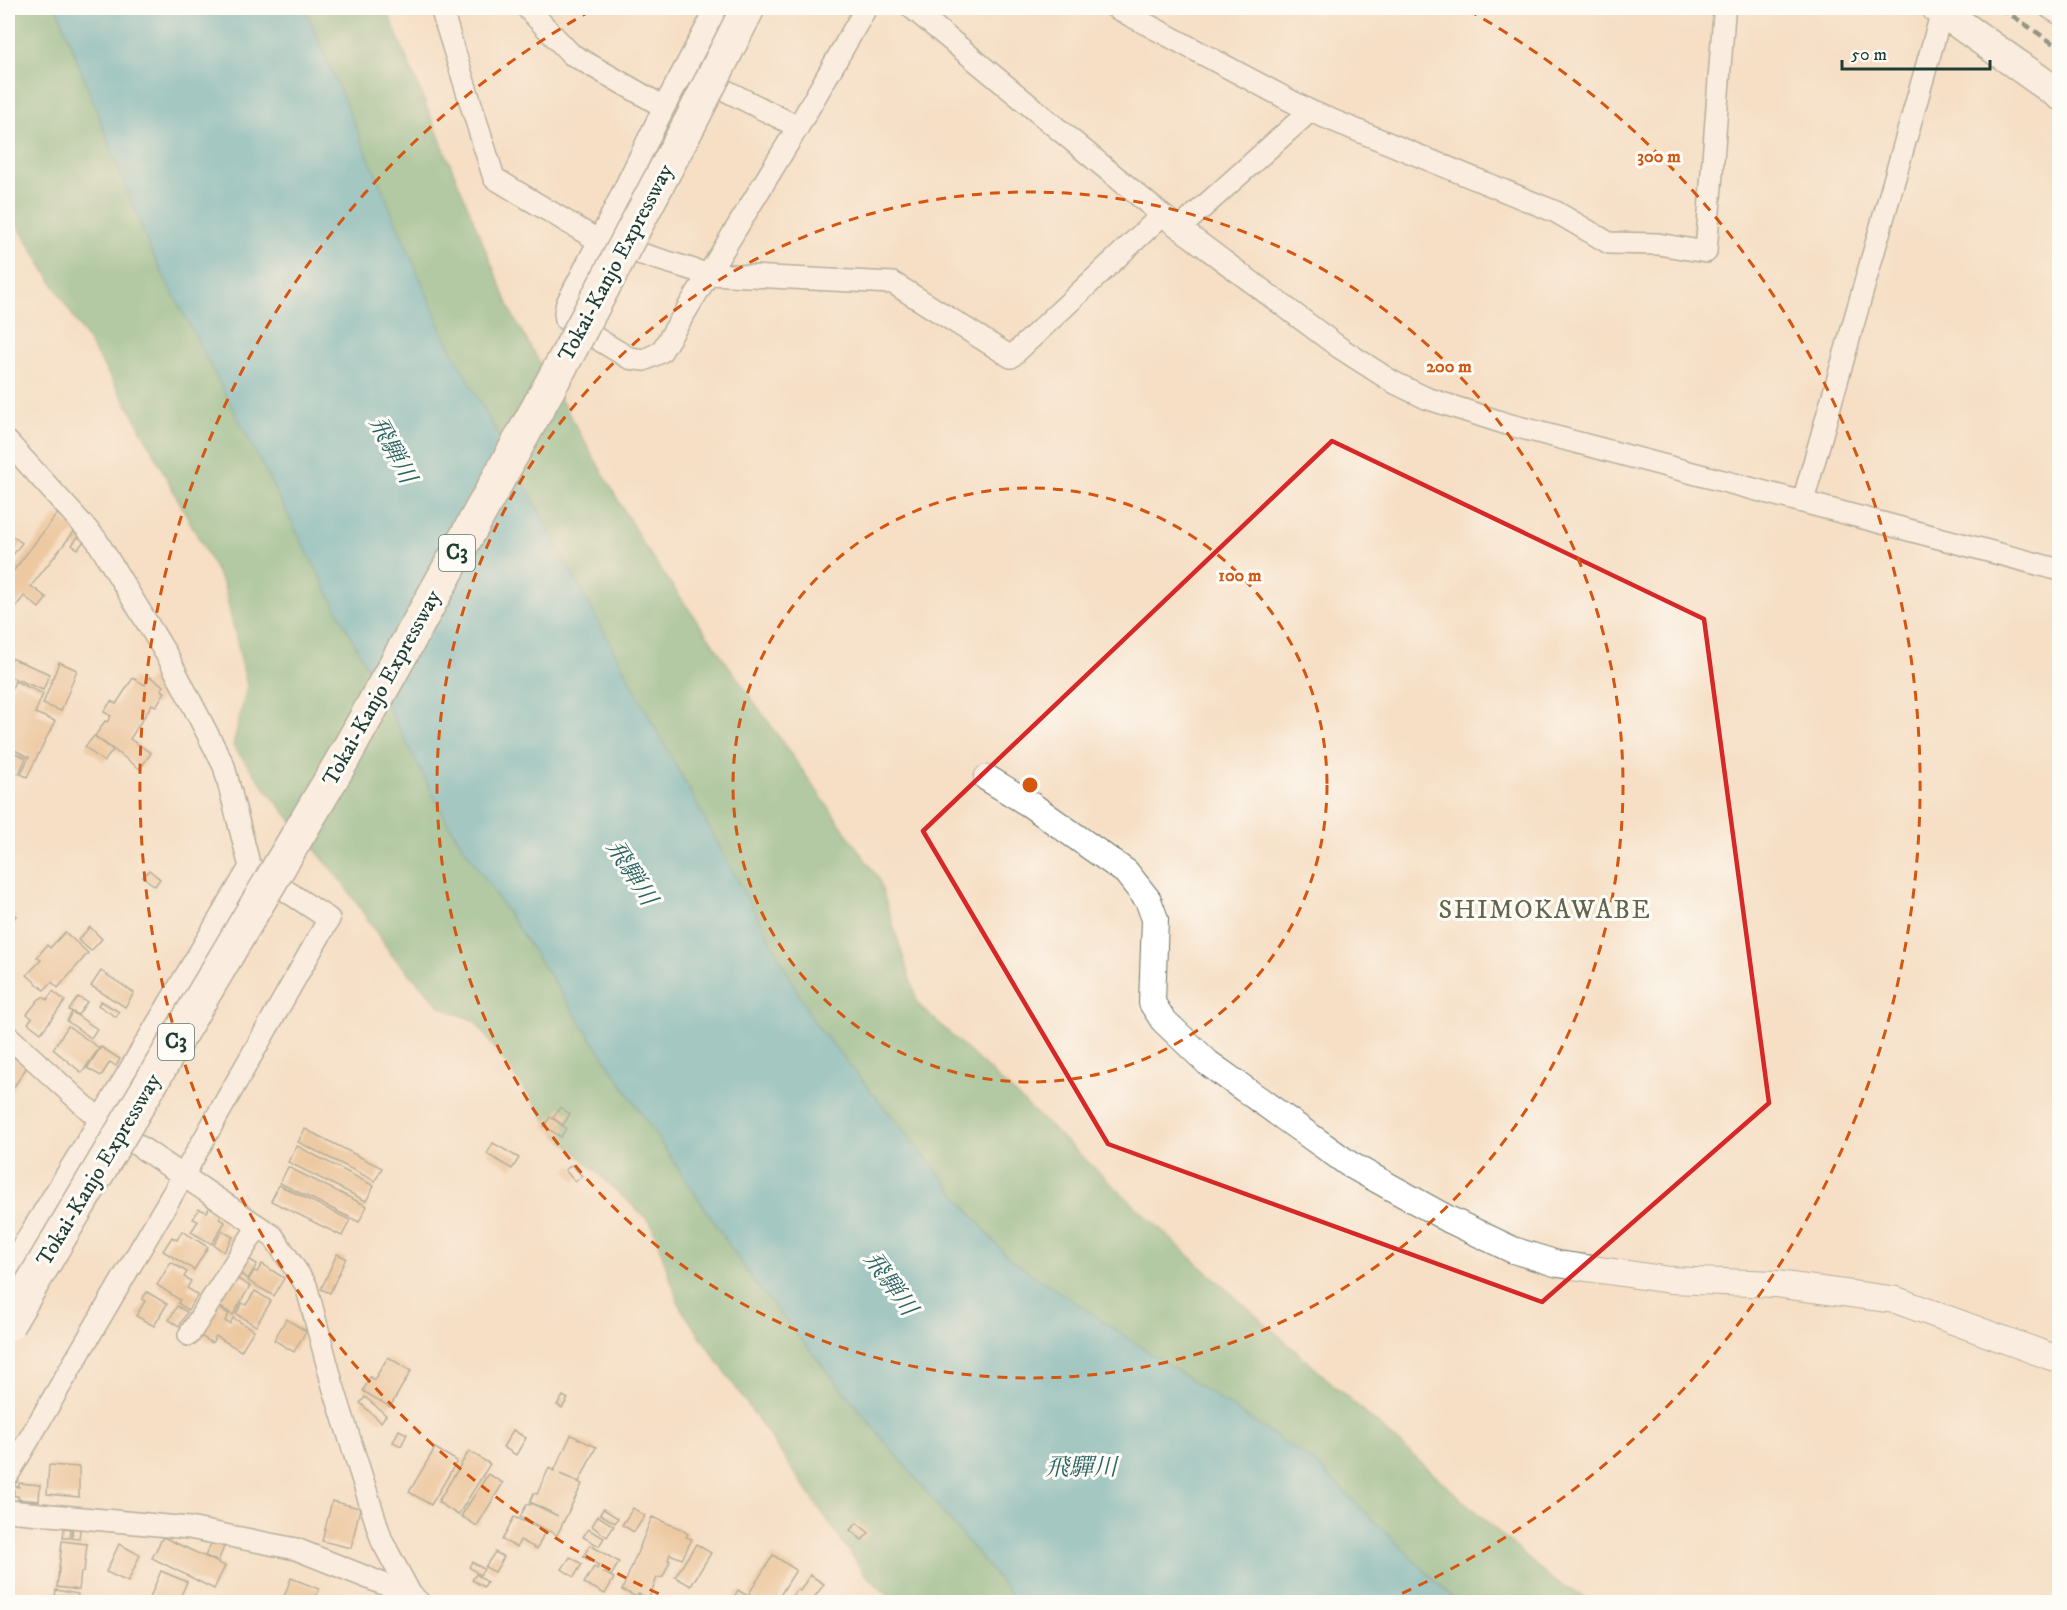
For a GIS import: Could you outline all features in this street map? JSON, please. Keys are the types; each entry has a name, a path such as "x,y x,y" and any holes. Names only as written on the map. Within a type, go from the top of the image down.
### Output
{"highway":[{"name":"Tokai-Kanjo Expressway","path":"8,1324 333,776 555,378 748,8"}],"main road":[{"path":"1941,9 2060,95"}],"street":[{"path":"441,8 494,178 599,241 707,274 893,283 1011,357 1162,215"},
{"path":"527,8 571,54 664,107"},
{"path":"717,8 664,107 567,303 566,320 629,358 644,360 662,352 707,274 798,127 866,8"},
{"path":"912,8 1162,215 1340,348 1393,382 1426,398 1508,424 2060,570"},
{"path":"1116,8 1310,111 1556,212 1610,243 1658,244 1706,252 1724,14 1722,8"},
{"path":"2050,8 2060,14"},
{"path":"1803,501 1941,9"},
{"path":"685,70 798,127"},
{"path":"1180,228 1310,111"},
{"path":"8,442 96,539 168,657 224,766 250,867 330,919 8,1475"},
{"path":"987,778 1031,805 1126,872 1148,900 1155,920 1152,1004 1163,1020 1208,1063 1349,1164 1448,1219 1513,1250 1558,1264 1670,1280 1776,1284 1896,1300 2060,1360"},
{"path":"8,1270 250,867"},
{"path":"8,1036 100,1120 273,1236 306,1285 333,1386 382,1541 415,1599"},
{"path":"189,1335 258,1227"},
{"path":"8,1512 189,1528 296,1549 415,1599"}],"highlighted area":[{"path":"1332,441 1704,619 1769,1103 1542,1302 1108,1144 923,831"}],"green space":[{"path":"8,8 57,8 150,249 449,825 754,1282 1017,1602 895,1602 864,1573 680,1307 651,1223 557,1135 475,1021 441,1007 391,954 345,886 233,746 247,686 224,586 131,411 8,210"},
{"path":"305,8 386,8 513,316 645,547 879,879 918,1004 1185,1252 1551,1579 1593,1602 1457,1602 1315,1463 1007,1257 814,1022 445,337"}],"water":[{"name":"飛驒川","path":"57,8 305,8 445,337 814,1022 1007,1257 1315,1463 1457,1602 1017,1602 754,1282 449,825 150,249"}],"building":[{"path":"57,514 76,529 31,586 47,598 39,608 24,596 8,617 8,578"},
{"path":"11,535 22,543 8,561 8,540"},
{"path":"78,537 84,541 78,549 72,545"},
{"path":"11,658 50,674 43,690 8,676"},
{"path":"59,662 77,670 61,711 43,704"},
{"path":"150,677 164,686 161,690 165,692 156,706 152,704 130,739 151,753 140,769 95,736 111,716 104,712 111,701 116,704 133,678 145,685"},
{"path":"15,681 43,694 35,713 55,721 27,777 21,774 29,757 8,747 8,698"},
{"path":"94,736 113,750 104,762 85,747"},
{"path":"8,750 26,758 19,774 8,769"},
{"path":"149,870 160,879 155,886 143,877"},
{"path":"10,911 16,916 8,927 8,915"},
{"path":"90,927 102,939 91,951 78,940"},
{"path":"65,932 88,953 58,988 52,982 44,990 27,975 41,960 37,957 47,945 50,948"},
{"path":"101,971 134,993 125,1007 91,986"},
{"path":"53,991 65,1001 41,1033 28,1023 32,1018 27,1014 39,999 43,997 47,1000"},
{"path":"78,997 87,1002 78,1015 69,1010"},
{"path":"101,1001 119,1012 116,1017 98,1005"},
{"path":"72,1012 97,1029 91,1038 67,1021"},
{"path":"68,1026 99,1048 82,1073 53,1049"},
{"path":"101,1047 120,1059 116,1066 110,1062 101,1076 87,1068"},
{"path":"8,1053 27,1067 8,1096"},
{"path":"560,1107 570,1114 563,1125 553,1118"},
{"path":"550,1117 566,1128 561,1137 544,1126"},
{"path":"305,1129 382,1168 375,1181 298,1142"},
{"path":"493,1143 519,1158 512,1169 487,1154"},
{"path":"297,1146 374,1186 366,1201 288,1162"},
{"path":"572,1165 582,1176 575,1182 565,1170"},
{"path":"288,1167 367,1206 359,1222 280,1183"},
{"path":"279,1185 350,1220 342,1236 271,1201"},
{"path":"210,1206 222,1213 219,1219 225,1222 212,1244 191,1232 198,1221 193,1219 199,1209 207,1212"},
{"path":"182,1231 208,1247 194,1270 163,1251 172,1237 177,1240"},
{"path":"222,1231 233,1237 224,1252 214,1245"},
{"path":"337,1254 346,1258 330,1293 321,1289"},
{"path":"245,1257 257,1264 248,1279 237,1272"},
{"path":"171,1262 187,1272 184,1277 191,1281 187,1288 198,1295 188,1310 178,1303 180,1300 157,1285"},
{"path":"262,1264 284,1278 274,1296 248,1281"},
{"path":"234,1277 250,1286 233,1315 217,1305"},
{"path":"255,1291 271,1301 256,1326 236,1314 242,1303 246,1305"},
{"path":"147,1292 167,1304 154,1326 136,1316 145,1301 142,1299"},
{"path":"177,1306 187,1312 179,1326 169,1320"},
{"path":"216,1306 229,1314 225,1321 230,1324 233,1318 254,1330 241,1351 216,1336 212,1343 199,1335"},
{"path":"286,1319 306,1331 294,1352 274,1340"},
{"path":"388,1357 411,1371 390,1407 363,1391 370,1377 374,1380"},
{"path":"563,1396 568,1399 562,1408 557,1405"},
{"path":"365,1397 386,1415 381,1422 360,1403"},
{"path":"399,1430 407,1434 401,1446 393,1442"},
{"path":"513,1430 526,1438 516,1455 503,1447"},
{"path":"571,1435 596,1447 579,1482 560,1474 582,1484 557,1535 520,1517 527,1504 531,1503 558,1516 530,1502 534,1493 537,1494 549,1468 554,1471"},
{"path":"435,1448 457,1461 431,1505 409,1492"},
{"path":"469,1451 490,1464 458,1515 438,1502"},
{"path":"49,1465 79,1467 79,1497 47,1494"},
{"path":"488,1474 503,1483 477,1526 461,1516"},
{"path":"19,1483 40,1485 39,1501 18,1499 18,1496 14,1496 14,1486 19,1487"},
{"path":"332,1501 360,1508 351,1548 322,1541"},
{"path":"633,1508 645,1516 634,1532 622,1525"},
{"path":"603,1509 618,1518 615,1523 600,1514"},
{"path":"598,1516 614,1526 607,1537 592,1526"},
{"path":"514,1517 545,1531 537,1549 520,1540 517,1547 502,1540"},
{"path":"652,1517 681,1529 688,1534 686,1537 692,1539 682,1559 670,1554 668,1560 670,1561 663,1577 657,1578 649,1598 638,1594 637,1597 622,1590"},
{"path":"73,1523 81,1523 79,1539 72,1538"},
{"path":"857,1523 869,1533 862,1540 850,1530"},
{"path":"64,1528 71,1529 70,1538 63,1538"},
{"path":"588,1529 604,1538 599,1546 583,1537"},
{"path":"163,1537 225,1566 214,1589 152,1558"},
{"path":"62,1541 87,1544 84,1572 81,1572 79,1590 57,1587"},
{"path":"212,1542 224,1547 218,1561 205,1556"},
{"path":"119,1544 140,1555 128,1582 106,1572"},
{"path":"696,1544 711,1553 691,1586 675,1577"},
{"path":"590,1545 619,1562 611,1576 603,1572 614,1578 605,1594 584,1583 594,1567 597,1569 599,1565 583,1557"},
{"path":"495,1552 504,1557 495,1572 485,1567"},
{"path":"773,1555 796,1570 776,1602 760,1602 748,1595"},
{"path":"570,1557 582,1564 574,1577 562,1569"},
{"path":"472,1562 484,1569 480,1575 469,1567"},
{"path":"161,1571 187,1582 178,1602 148,1602"},
{"path":"476,1574 487,1582 484,1587 472,1580"},
{"path":"810,1575 824,1584 811,1602 788,1602 797,1589 800,1591"},
{"path":"291,1578 319,1589 314,1602 282,1602"},
{"path":"56,1590 78,1594 77,1602 54,1602"},
{"path":"738,1590 757,1602 731,1602"}],"railway":[{"path":"2001,8 2060,48"}],"district":[{"name":"SHIMOKAWABE","path":"1545,910"}],"water label":[{"name":"飛騨川","path":"392,450"},
{"name":"飛騨川","path":"631,873"},
{"name":"飛騨川","path":"890,1284"}]}
